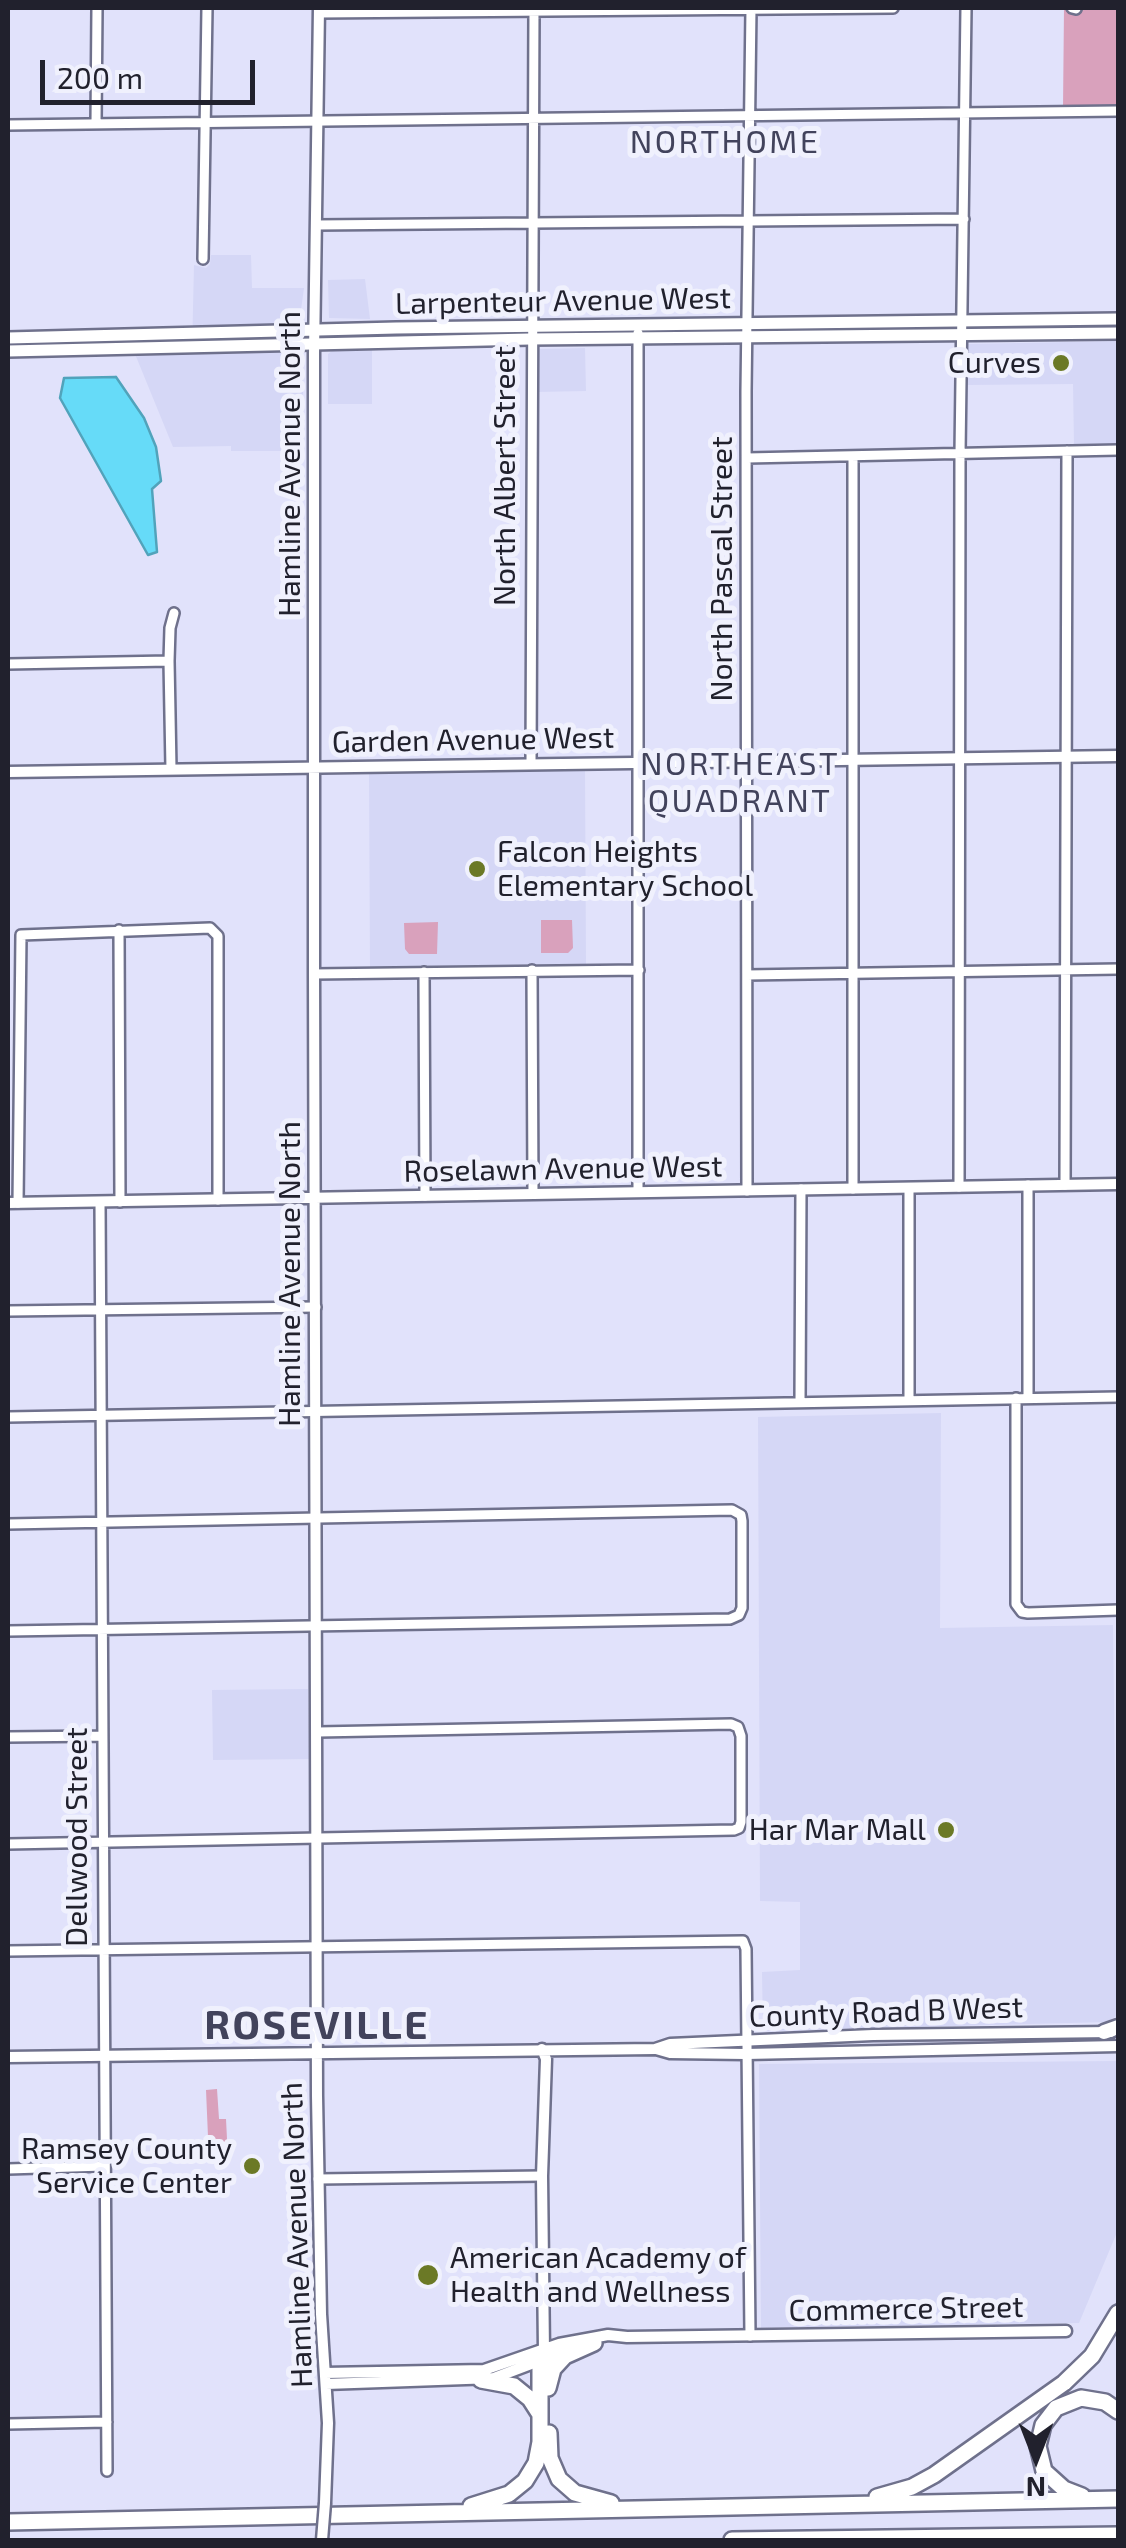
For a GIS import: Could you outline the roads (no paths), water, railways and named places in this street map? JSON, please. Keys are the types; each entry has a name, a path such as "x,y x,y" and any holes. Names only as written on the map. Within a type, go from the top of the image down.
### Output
{"highway":[{"path":"798,2506 880,2496 924,2482 1064,2383 1092,2356 1118,2312"},
{"path":"548,2388 554,2369 565,2356 594,2344"},
{"path":"544,2354 550,2458 559,2479 574,2493 587,2498 660,2508"},
{"path":"419,2514 478,2505 518,2488 531,2473 538,2454 540,2369 544,2354"},
{"path":"481,2380 514,2386 540,2413"},
{"path":"1095,2499 1071,2493 1050,2478 1038,2455 1040,2436 1048,2418 1072,2400 1096,2399 1118,2411"},
{"path":"8,2522 1118,2499"},
{"path":"1068,2540 1100,2535"},
{"path":"732,2540 1118,2535"}],"main road":[{"name":"Larpenteur Avenue West","path":"962,328 1118,319"},
{"name":"Larpenteur Avenue West","path":"8,338 962,328 1118,332"},
{"name":"Larpenteur Avenue West","path":"8,352 315,337"}],"street":[{"path":"96,123 97,8"},
{"path":"203,259 206,8"},
{"name":"North Pascal Street","path":"747,1190 751,8"},
{"path":"319,10 893,8"},
{"path":"959,1187 960,454 966,8"},
{"name":"North Albert Street","path":"531,764 534,9"},
{"name":"Hamline Avenue North","path":"319,10 314,974 318,2178 326,2378 322,2540"},
{"path":"8,125 1118,111"},
{"path":"317,225 964,219"},
{"path":"638,332 638,1192"},
{"path":"747,458 1118,450"},
{"path":"1065,1185 1067,451"},
{"path":"853,457 853,1189"},
{"path":"171,769 170,628 174,613"},
{"path":"8,664 170,661"},
{"name":"Garden Avenue West","path":"8,772 1118,756"},
{"path":"13,1203 21,934 210,928 216,931 218,1200"},
{"path":"119,930 120,1202"},
{"path":"748,975 1118,969"},
{"path":"532,970 533,1194"},
{"path":"314,974 639,970"},
{"path":"424,972 425,1196"},
{"name":"Roselawn Avenue West","path":"13,1203 1118,1184"},
{"path":"1028,1186 1028,1398"},
{"path":"909,1188 910,1400"},
{"path":"800,1402 801,1189"},
{"name":"Dellwood Street","path":"100,1202 107,2471"},
{"path":"8,1311 316,1306"},
{"path":"8,1417 1118,1397"},
{"path":"1016,1398 1018,1608 1028,1614 1118,1610"},
{"path":"8,1524 732,1510 739,1513 742,1590 739,1615 711,1619 8,1630"},
{"path":"8,1844 739,1828 741,1736 738,1727 731,1724 318,1732"},
{"path":"8,1737 102,1736"},
{"path":"8,1951 743,1941 750,2336"},
{"name":"County Road B West","path":"8,2057 655,2048 670,2044 873,2035 1114,2031"},
{"name":"County Road B West","path":"655,2048 670,2053 746,2054 1118,2046"},
{"path":"542,2049 546,2059 542,2176 544,2354"},
{"path":"8,2168 104,2166"},
{"path":"318,2178 542,2176"},
{"name":"Commerce Street","path":"326,2378 481,2380 506,2376 544,2354 592,2336 1066,2331"},
{"name":"Commerce Street","path":"326,2378 484,2370 627,2338"},
{"path":"8,2424 107,2422"}],"water":[{"path":"116,377 144,418 156,447 161,481 152,489 157,552 148,555 60,398 64,378"}],"place":[{"name":"Curves","path":"1061,363"},
{"name":"Falcon Heights Elementary School","path":"477,869"},
{"name":"Har Mar Mall","path":"946,1830"},
{"name":"Ramsey County Service Center","path":"252,2166"},
{"name":"American Academy of Health and Wellness","path":"428,2275"}],"district":[{"name":"NORTHOME","path":"725,142"},
{"name":"NORTHEAST QUADRANT","path":"740,782"},
{"name":"ROSEVILLE","path":"317,2026"}]}
